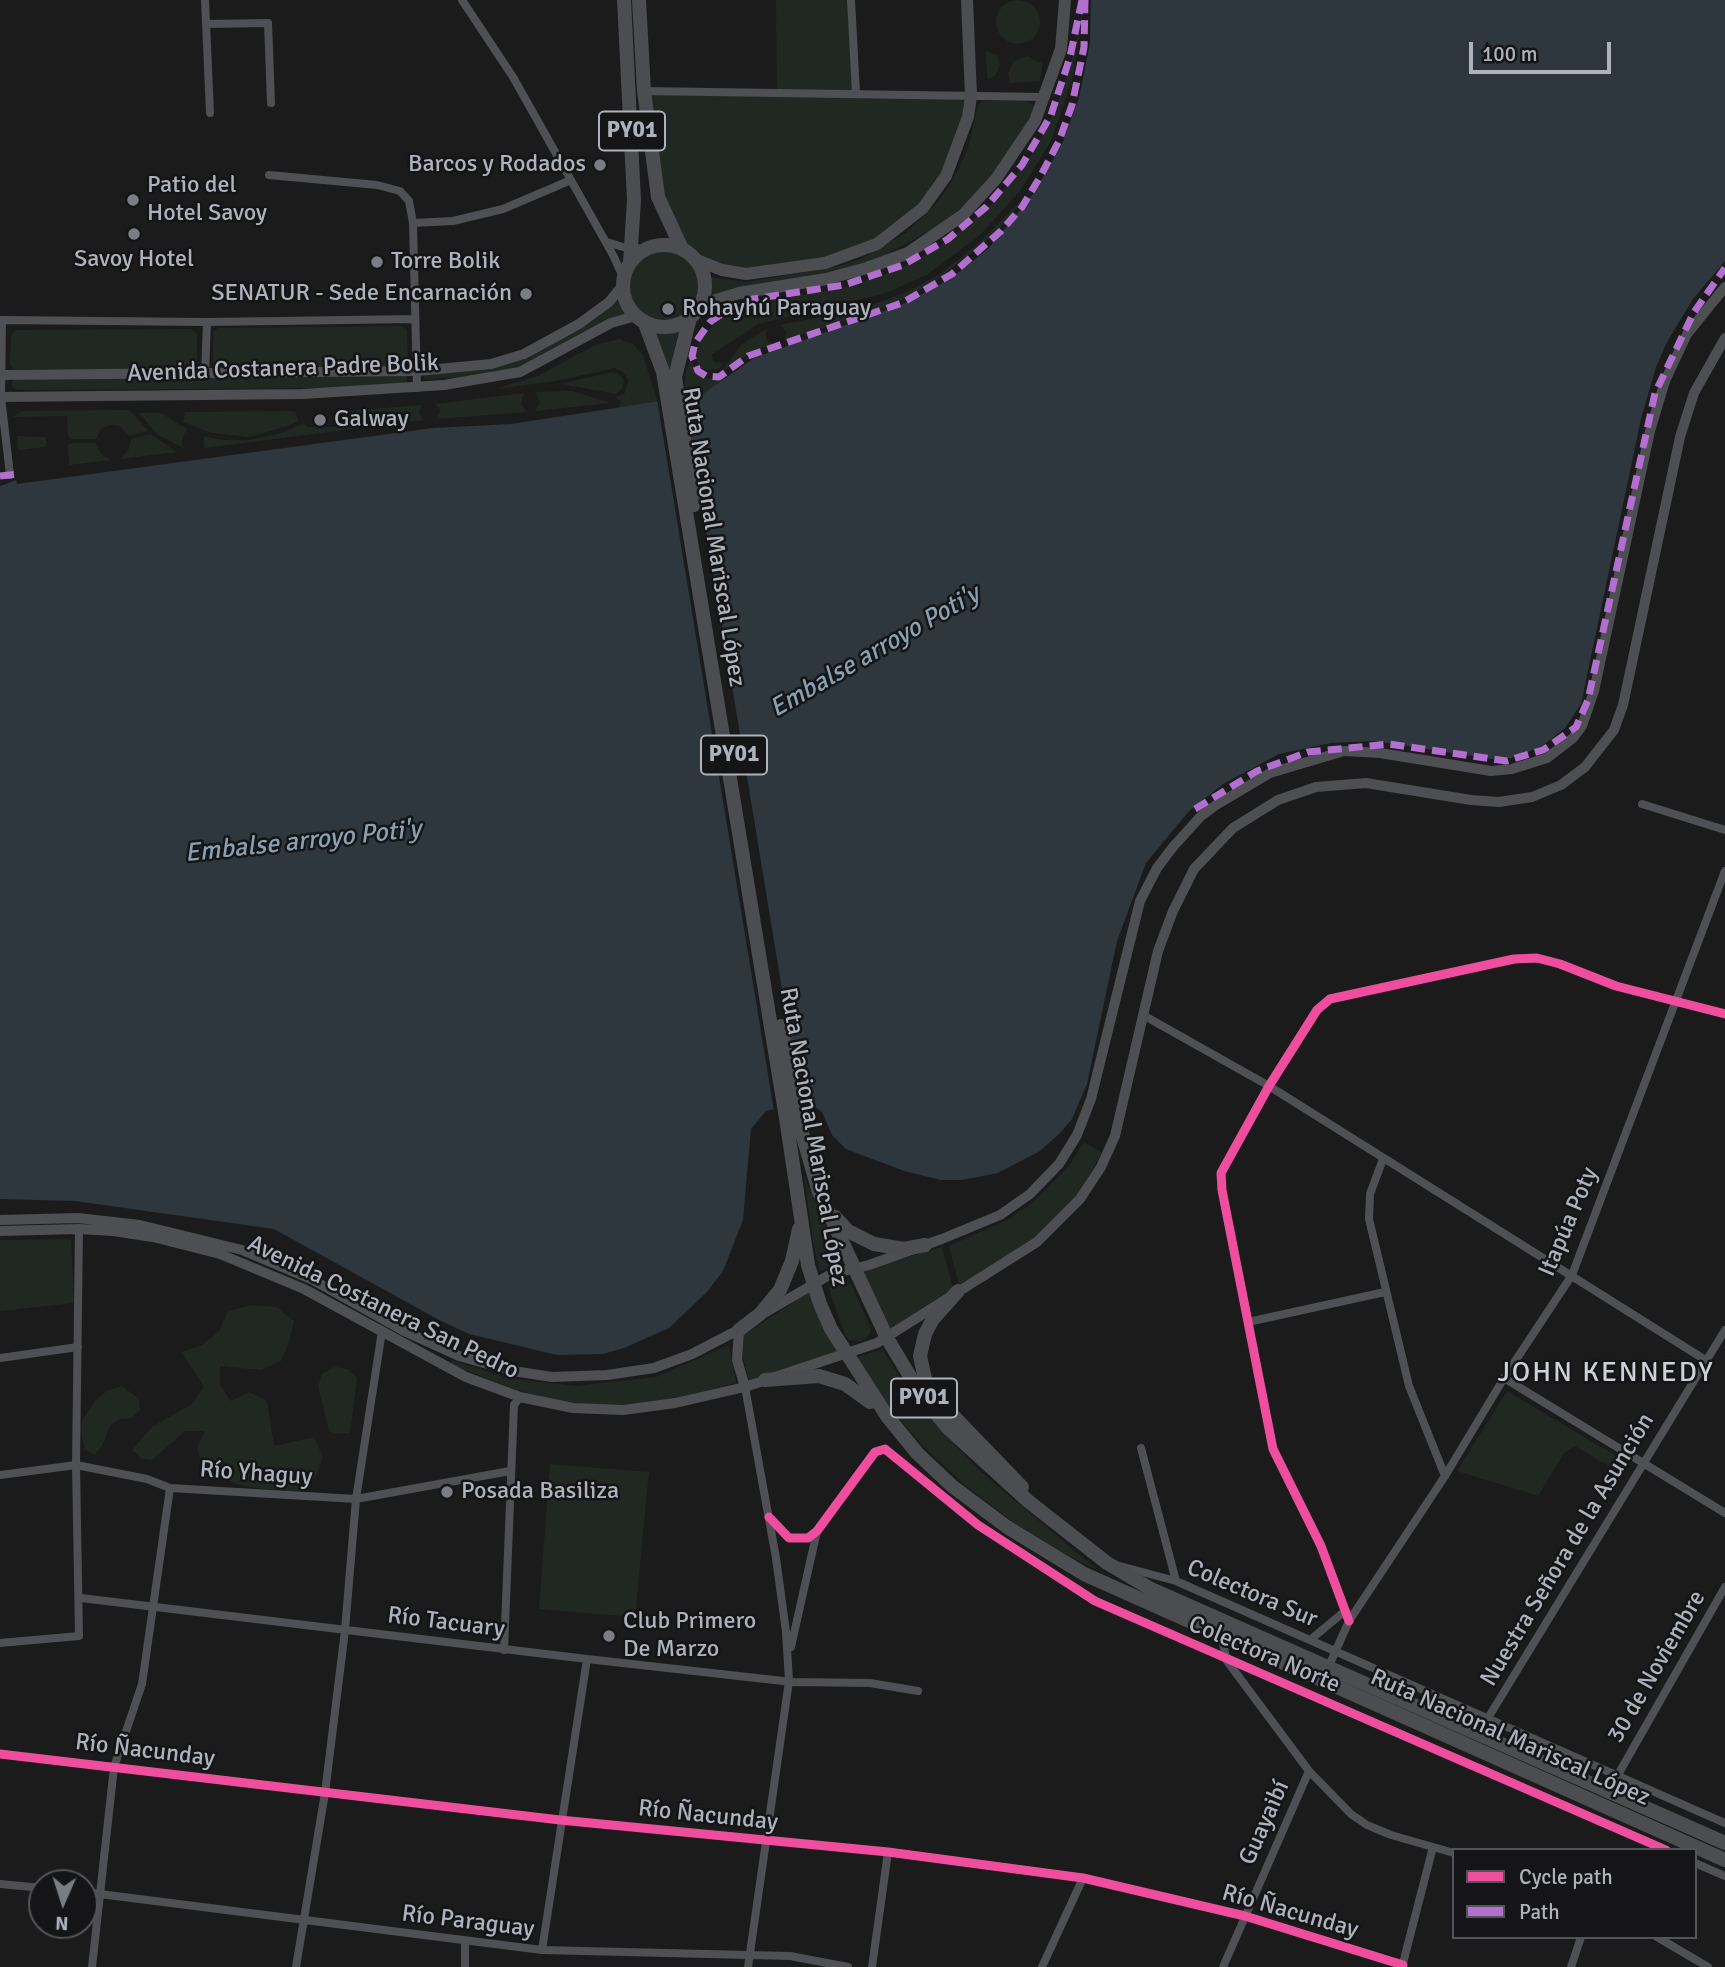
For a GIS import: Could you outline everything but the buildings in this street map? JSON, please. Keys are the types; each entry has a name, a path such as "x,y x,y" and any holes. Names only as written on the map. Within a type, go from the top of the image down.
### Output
{"highway":[{"name":"PY01","path":"623,282 636,253 624,0"},
{"name":"PY01","path":"639,0 644,91 658,197 682,248 697,260"},
{"path":"636,253 663,244 682,248"},
{"path":"697,260 705,282 700,305"},
{"name":"Ruta Nacional Mariscal López","path":"623,282 629,306 656,346 671,392 792,1117 801,1216 813,1284 845,1354 887,1416 917,1453 953,1486 1032,1544 1114,1589 1605,1797 1725,1843"},
{"name":"Ruta Nacional Mariscal López","path":"671,392 677,360 690,318 700,305"},
{"path":"640,319 668,326 690,318"},
{"name":"Ruta Nacional Mariscal López","path":"792,1117 819,1192 853,1269 887,1338 914,1384 948,1428 1028,1501 1107,1563 1151,1589 1605,1797 1725,1860"},
{"path":"819,1192 841,1224 862,1239 888,1248 925,1245"},
{"path":"739,1330 760,1314 780,1290 792,1261 801,1216"},
{"path":"958,1291 933,1319 925,1334 920,1356 926,1382 941,1403 1016,1479 1028,1501"},
{"path":"765,1380 803,1376 833,1380 858,1391 887,1416"}],"main road":[{"path":"697,260 735,274 767,273 825,263 877,244 923,208 946,176 962,139 971,96 967,0"},
{"path":"700,305 747,292 814,281 867,268 918,247 963,215 982,197 1022,143 1045,97 1061,49 1065,0"},
{"name":"Avenida Costanera Padre Bolik","path":"1,376 417,371 491,364 524,354 596,313 623,282"},
{"name":"Avenida Costanera San Pedro","path":"0,1220 78,1218 140,1225 217,1243 279,1264 404,1331 459,1356 540,1375 577,1377 654,1368 692,1354 739,1330 831,1275 925,1245 1000,1215 1030,1194 1059,1164 1077,1135 1091,1099 1140,901 1157,868 1201,816 1251,782 1328,755 1371,752 1473,768 1512,769 1547,758 1573,738 1582,726 1594,691 1650,431 1665,381 1687,334 1725,287"},
{"name":"Avenida Costanera Padre Bolik","path":"1,397 303,394 417,388 520,372 611,323 640,319"},
{"name":"Avenida Costanera San Pedro","path":"0,1231 79,1229 153,1237 220,1254 304,1289 454,1371 520,1397 573,1408 623,1410 675,1404 745,1387 866,1348 887,1338 1038,1242 1067,1214 1092,1182 1120,1119 1158,951 1173,911 1194,869 1233,828 1278,800 1316,787 1366,783 1499,802 1532,797 1561,785 1585,767 1614,730 1623,705 1680,437 1695,393 1725,338"},
{"path":"739,1330 737,1360 745,1387"}],"street":[{"path":"205,0 210,113"},
{"path":"462,0 513,77 607,242 623,282"},
{"path":"851,0 856,93"},
{"path":"206,24 268,23 271,103"},
{"path":"644,91 1045,97"},
{"path":"269,175 377,185 400,191 409,201 413,223 417,388"},
{"path":"413,223 453,221 503,209 571,180"},
{"path":"607,242 636,253"},
{"path":"10,475 1,397 1,320 207,322 414,319"},
{"path":"205,374 207,322"},
{"path":"1643,804 1725,830"},
{"name":"Itapúa Poty","path":"1328,1668 1349,1620 1445,1476 1504,1378 1572,1275 1725,871"},
{"path":"1349,1620 1321,1546 1273,1449 1221,1173 1269,1086 1317,1010 1331,999 1514,959 1537,958 1616,986 1725,1014"},
{"path":"1143,1015 1269,1086 1707,1361"},
{"path":"1383,1159 1370,1194 1369,1219 1409,1385 1445,1476"},
{"path":"0,1643 79,1636 76,1465 79,1229"},
{"path":"1248,1322 1385,1292"},
{"name":"Nuestra Señora de la Asunción","path":"1488,1718 1725,1330"},
{"path":"296,1967 325,1793 345,1630 356,1499 382,1331"},
{"path":"0,1358 78,1347"},
{"path":"1504,1378 1725,1513"},
{"path":"745,1387 769,1517 789,1681 748,1967"},
{"path":"504,1650 514,1405 520,1397"},
{"path":"1141,1448 1177,1581"},
{"name":"Colectora Norte","path":"817,1531 875,1452 881,1449 890,1453 978,1525 1095,1601 1227,1661 1461,1759 1661,1848"},
{"name":"Río Yhaguy","path":"0,1475 76,1465 147,1479 170,1488 356,1499 510,1471"},
{"path":"92,1967 114,1767 142,1684 170,1488"},
{"path":"769,1517 789,1538 808,1538 817,1531"},
{"path":"788,1660 817,1531"},
{"name":"Colectora Sur","path":"1107,1563 1177,1581 1725,1823"},
{"name":"30 de Noviembre","path":"1605,1797 1725,1587"},
{"name":"Río Tacuary","path":"80,1598 587,1660 789,1681 870,1683 918,1691"},
{"path":"1310,1640 1345,1611"},
{"path":"1250,1633 1257,1617"},
{"path":"1221,1636 1227,1661 1309,1771 1351,1814 1367,1825 1452,1852"},
{"path":"542,1950 560,1820 587,1660"},
{"name":"Río Ñacunday","path":"0,1754 560,1820 888,1852 1083,1878 1245,1916 1402,1966"},
{"name":"Guayaibí","path":"1223,1967 1309,1771"},
{"path":"1402,1966 1433,1847"},
{"path":"873,1967 888,1852"},
{"path":"1697,1864 1725,1876"},
{"path":"1042,1967 1083,1878"},
{"path":"0,1884 28,1887"},
{"name":"Río Paraguay","path":"100,1894 542,1950 790,1956 848,1967"},
{"path":"1571,1967 1580,1939"},
{"path":"1660,1939 1708,1967"},
{"path":"465,1942 465,1967"}],"shaded area":[{"path":"776,0 851,0 856,93 777,91"},
{"path":"1018,0 1027,1 1034,6 1039,13 1039,31 1034,38 1027,43 1018,44 1009,43 1002,38 997,31 996,22 997,13 1002,6 1009,1"},
{"path":"1084,2 1072,81 1051,141 1020,191 979,236 928,274 886,293 758,324 712,354 713,362 723,363 719,369 707,370 699,367 695,355 701,339 713,325 734,309 754,302 842,288 893,272 939,247 992,204 1029,159 1056,109 1074,53"},
{"path":"986,51 997,55 1000,65 995,76 987,79"},
{"path":"1027,56 1043,64 1040,81 1010,83 1008,74 1013,62"},
{"path":"644,91 971,96 937,191 878,244 767,273 697,260 682,249 666,218"},
{"path":"984,101 1026,101 1034,106 1033,114 1004,162 963,207 940,225 878,259 832,272 731,289 713,296 710,277 746,282 835,267 863,258 907,232 938,202 955,176 968,148 978,105"},
{"path":"1034,187 996,233 936,281 890,306 785,340 786,331 780,325 864,308 906,292 937,276 979,243"},
{"path":"664,251 683,257 693,267 699,286 693,305 683,315 664,321 645,315 635,305 629,286 635,267 645,257"},
{"path":"617,300 624,314 529,365 468,377 424,379 424,374 526,357 587,324"},
{"path":"402,326 407,330 406,366 214,368 213,365 213,332 218,328"},
{"path":"191,329 197,334 197,364 192,369 15,369 10,365 11,335 16,330"},
{"path":"653,329 682,329 672,376"},
{"path":"766,329 766,339 772,344 751,353 721,372 742,344"},
{"path":"619,339 633,344 643,355 658,403 619,408 621,401 614,398 625,393 628,380 624,373 615,368 556,381 496,389 540,375 595,345"},
{"path":"691,357 695,371 702,377 723,380 704,393 685,397 685,374"},
{"path":"612,372 619,374 624,381 622,389 616,394 561,384"},
{"path":"407,374 407,383 339,388 16,390 11,385 14,378"},
{"path":"572,391 611,403 535,411 540,402 535,392"},
{"path":"524,393 521,404 527,412 437,419 440,410 435,404"},
{"path":"421,405 419,413 424,420 205,448 204,446 204,436 221,440 250,440 281,433 304,423 308,427 335,427 336,412"},
{"path":"130,410 148,431 129,436 120,426 110,425 102,428 96,439 71,439 68,435 67,416 13,417 21,411"},
{"path":"295,411 298,421 291,425 249,437 211,433 183,422 185,412"},
{"path":"139,413 161,413 187,429 182,439 183,448 158,435"},
{"path":"150,434 177,452 120,459 128,451 131,439"},
{"path":"17,436 45,437 47,443 45,447 18,450"},
{"path":"95,443 102,455 112,460 69,465 68,445"},
{"path":"1084,1142 1102,1153 1076,1198 1040,1235 959,1285 949,1246 1009,1219 1032,1203 1069,1166"},
{"path":"804,1176 842,1264 820,1271 813,1242"},
{"path":"71,1239 74,1303 0,1311 0,1240"},
{"path":"942,1247 953,1288 887,1333 860,1271"},
{"path":"847,1281 852,1286 871,1329 870,1334 862,1341 849,1340 846,1337 829,1290 830,1284"},
{"path":"811,1290 839,1354 749,1381 740,1347 743,1336"},
{"path":"252,1305 276,1307 294,1321 289,1342 281,1361 261,1370 220,1366 220,1385 231,1401 249,1392 267,1401 274,1446 314,1437 323,1457 316,1476 302,1492 236,1484 203,1468 197,1448 205,1431 185,1431 152,1460 142,1459 132,1450 152,1427 192,1404 204,1387 182,1352 202,1345 219,1331 228,1311"},
{"path":"729,1345 736,1383 680,1397 615,1406 561,1402 517,1390 450,1364 452,1360 506,1378 576,1386 656,1377"},
{"path":"882,1349 907,1388 945,1435 981,1472 1099,1571 1065,1554 1009,1519 964,1484 922,1445 881,1397 854,1358"},
{"path":"335,1367 348,1369 357,1378 350,1433 335,1434 329,1431 318,1386 322,1374"},
{"path":"122,1386 139,1399 140,1410 131,1418 120,1419 110,1426 102,1446 94,1455 85,1450 81,1430 83,1419 97,1399 108,1390"},
{"path":"1507,1391 1630,1464 1622,1474 1575,1446 1564,1453 1538,1496 1457,1471"},
{"path":"550,1464 649,1472 635,1617 539,1609"}],"water":[{"name":"Embalse arroyo Poti'y","path":"1091,0 1725,0 1725,261 1693,299 1667,342 1656,367 1641,419 1581,704 1565,728 1541,747 1511,758 1492,759 1374,741 1331,743 1279,754 1223,784 1189,811 1146,863 1117,941 1087,1084 1072,1119 1060,1133 1040,1151 998,1173 962,1180 941,1180 904,1171 846,1149 832,1135 822,1112 809,1102 766,1111 751,1129 743,1220 723,1271 707,1292 669,1328 624,1348 603,1354 557,1355 469,1334 274,1229 75,1201 0,1199 0,486 16,480 17,484 433,428 511,424 704,393 754,358 901,305 950,279 988,249 1034,193 1062,144 1079,98 1090,43"}],"pier":[{"path":"684,394 801,1105 774,1111 657,399"}],"marked path":[{"path":"1082,0 1070,57 1051,115 1022,165 986,207 948,239 903,265 844,285 753,299 733,306 710,322 695,343 692,356 698,371 706,376 719,377 748,356 902,303 952,274 1001,231 1022,207 1059,141 1072,105 1084,47 1085,0"},
{"path":"1195,809 1257,771 1308,752 1389,744 1506,761 1543,750 1576,727 1588,700 1655,393 1694,312 1725,268"},
{"path":"0,476 18,474"}],"cycle path":[{"path":"1349,1621 1321,1546 1273,1449 1222,1190 1221,1173 1269,1086 1317,1010 1330,999 1514,959 1537,958 1616,986 1725,1014"},
{"path":"769,1517 789,1538 808,1538 817,1531 875,1452 885,1449 978,1525 1095,1601 1661,1848"},
{"path":"0,1754 560,1820 888,1852 1083,1878 1245,1916 1403,1965"}],"place":[{"name":"Barcos y Rodados","path":"600,165"},
{"name":"Patio del Hotel Savoy","path":"133,200"},
{"name":"Savoy Hotel","path":"134,234"},
{"name":"Torre Bolik","path":"377,262"},
{"name":"SENATUR - Sede Encarnación","path":"526,294"},
{"name":"Rohayhú Paraguay","path":"668,309"},
{"name":"Galway","path":"320,420"},
{"name":"Posada Basiliza","path":"447,1492"},
{"name":"Club Primero De Marzo","path":"609,1636"}],"district":[{"name":"JOHN KENNEDY","path":"1606,1374"}]}
